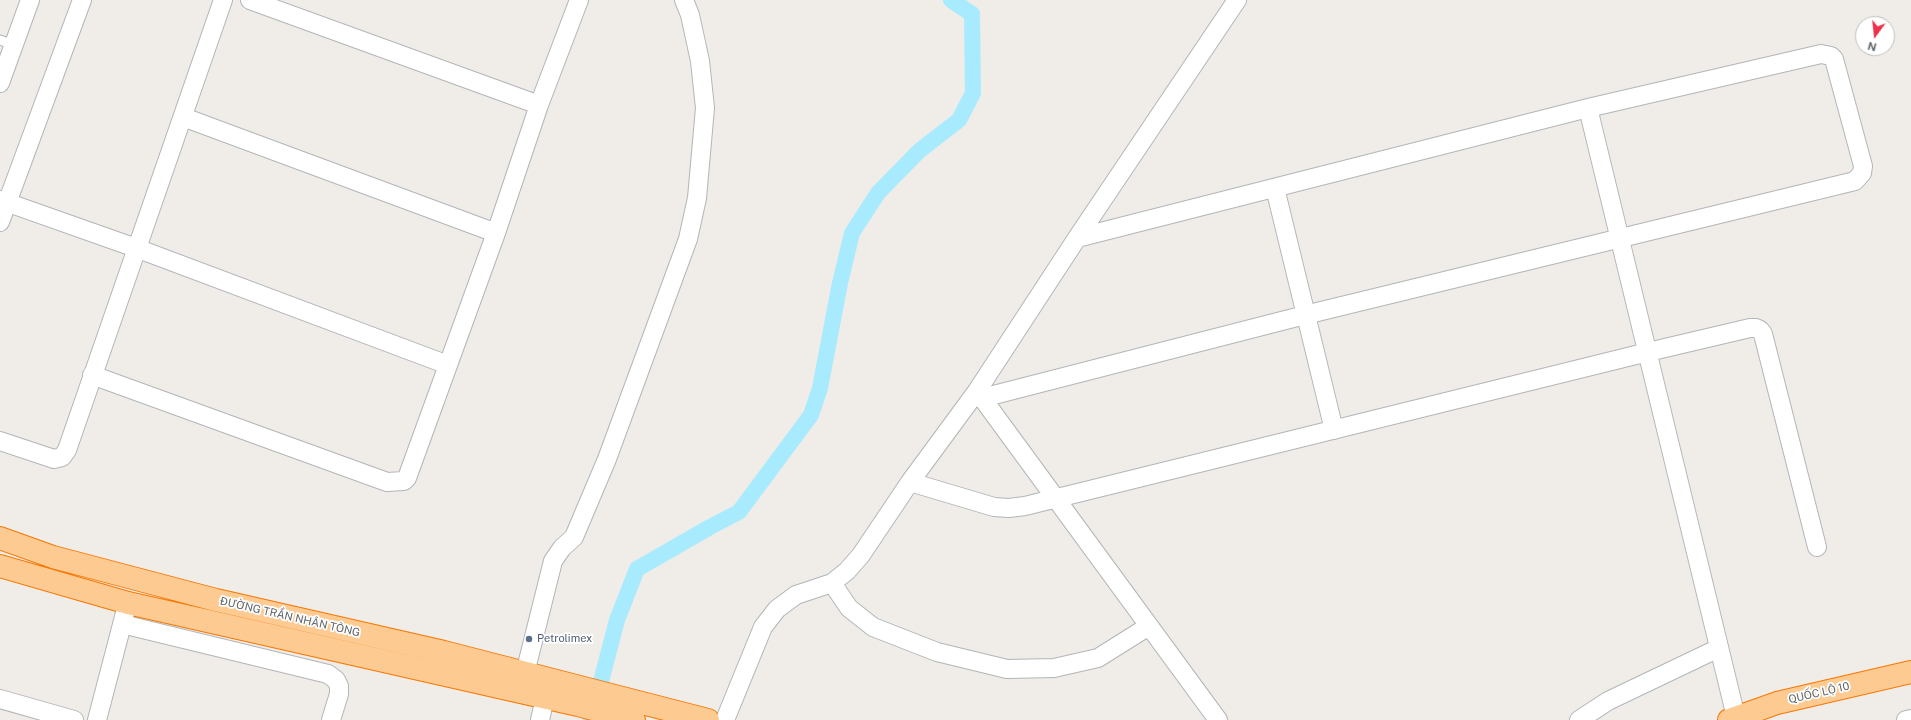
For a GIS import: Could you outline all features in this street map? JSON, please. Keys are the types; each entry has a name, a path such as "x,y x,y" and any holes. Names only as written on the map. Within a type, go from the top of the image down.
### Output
{"highway":[{"name":"ĐƯỜNG TRẦN NHÂN TÔNG","path":"0,538 53,557 216,600 444,652 525,673 580,696"},
{"name":"ĐƯỜNG TRẦN NHÂN TÔNG","path":"0,566 128,603 545,698 580,696"},
{"path":"128,603 133,577"},
{"name":"QUỐC LỘ 10","path":"1732,718 1777,703 1911,672"},
{"path":"580,696 613,704 708,720"},
{"path":"613,704 634,720"}],"street":[{"path":"0,83 7,42 30,0"},
{"path":"0,222 4,201 82,0"},
{"path":"0,441 54,459 62,457 67,450 223,0"},
{"path":"250,0 539,105"},
{"path":"92,375 387,482 394,483 404,481 407,478 496,233 539,105 579,0"},
{"path":"525,673 553,561 562,548 574,537 592,495 610,452 688,239 697,198 705,108 700,61 690,15 684,0"},
{"path":"725,720 764,627 777,609 796,595 832,583 847,571 861,554 910,482 979,395 1077,238 1237,0"},
{"path":"979,395 1855,181 1862,173 1863,166 1834,59 1827,54 1821,54 1588,108 1077,238"},
{"path":"1588,108 1719,648 1732,718"},
{"path":"183,117 496,233"},
{"path":"1274,188 1334,430"},
{"path":"4,201 136,248 448,365"},
{"path":"910,482 994,507 1009,508 1025,506 1750,328 1760,330 1765,342 1817,547"},
{"path":"979,395 1218,720"},
{"path":"832,583 849,608 873,627 937,652 1007,669 1054,668 1098,658 1149,626"},
{"path":"97,720 128,603"},
{"path":"122,624 328,674 336,680 339,686 339,694 331,720"},
{"path":"1579,720 1608,701 1719,648"},
{"path":"540,720 545,698"},
{"path":"0,699 74,720"},
{"path":"1906,720 1911,719"}],"waterway":[{"path":"591,720 617,620 637,569 739,512 811,415 820,388 840,283 852,233 878,193 919,151 959,120 973,93 972,14 951,0"}],"place":[{"name":"Petrolimex","path":"529,639"}]}
